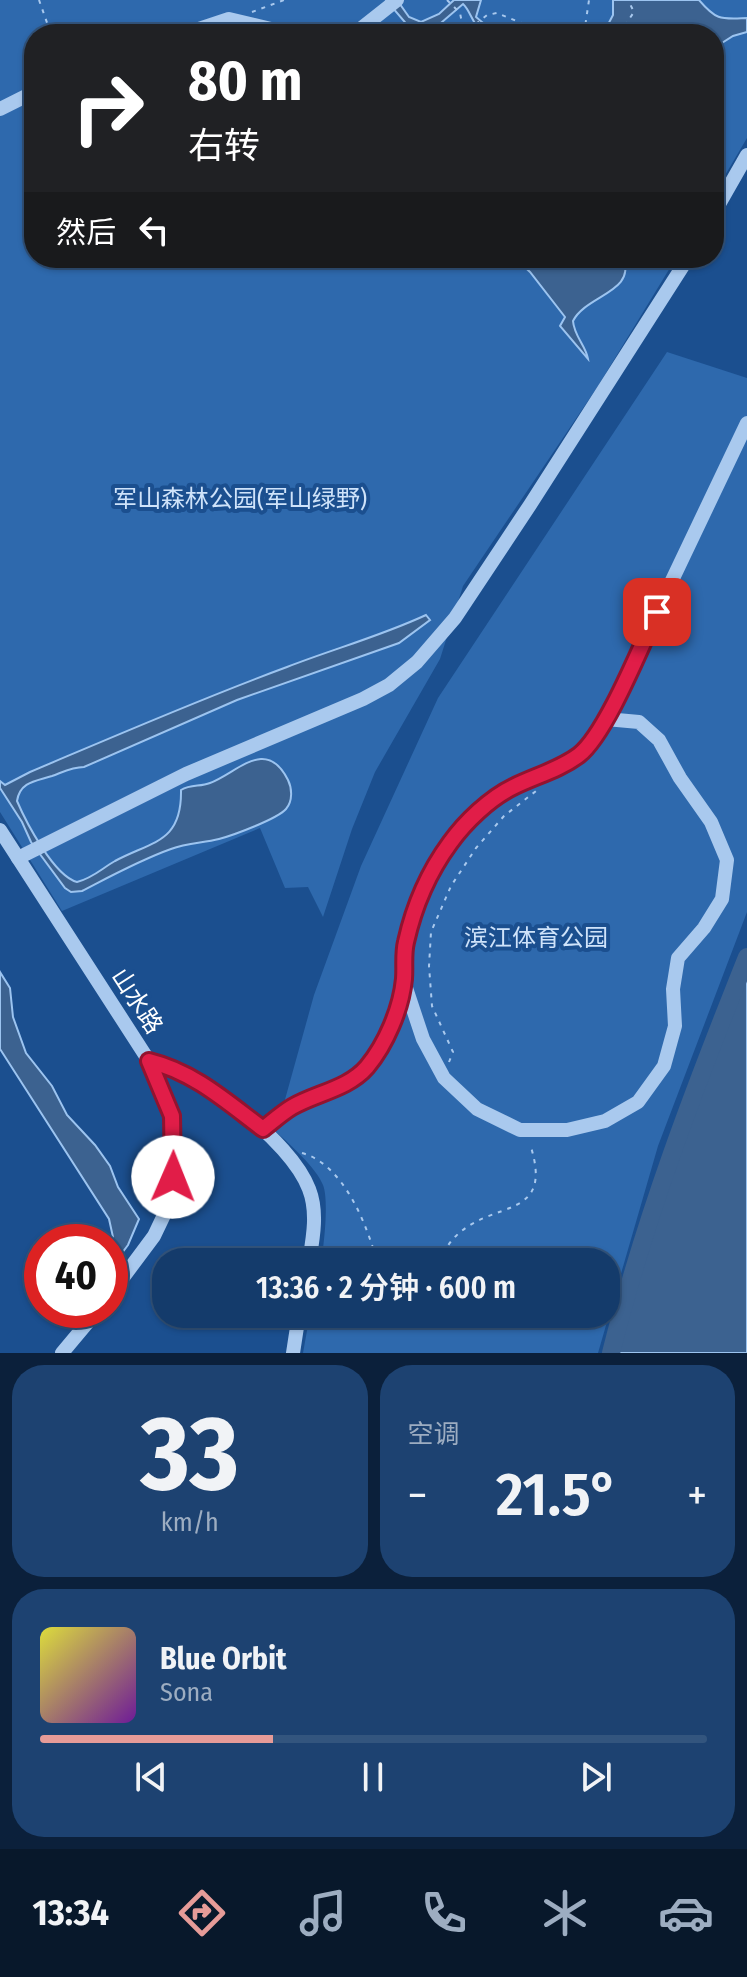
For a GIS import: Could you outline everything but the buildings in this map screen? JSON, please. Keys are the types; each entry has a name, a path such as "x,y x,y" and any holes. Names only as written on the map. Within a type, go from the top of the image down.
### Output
{"street":[{"path":"367,24 393,4"},
{"path":"211,24 232,19 252,24"},
{"path":"0,109 24,97"},
{"path":"724,195 747,155"},
{"path":"18,858 186,774 363,699 389,685 417,662 455,618 682,268"},
{"path":"263,1129 289,1108 347,1083 365,1069 385,1040 404,982 405,946 415,906 430,873 451,840 478,813 511,788 555,770 581,753 606,719 747,423"},
{"path":"404,982 423,1039 444,1078 477,1109 520,1130 567,1130 605,1121 638,1102 664,1066 675,1026 673,989 678,958 704,928 722,899 727,860 711,822 680,778 659,740 639,722 606,719"},
{"name":"山水路","path":"0,830 149,1061 172,1116 173,1177 165,1213 154,1236 128,1271"},
{"path":"149,1061 169,1066 196,1079 263,1129 280,1147 309,1188 314,1213 310,1248"},
{"path":"62,1353 83,1328"},
{"path":"293,1353 297,1328"}],"path":[{"path":"39,0 47,24"},
{"path":"232,19 284,0"},
{"path":"585,24 589,0"},
{"path":"626,24 634,12 628,0"},
{"path":"448,1 458,11 462,24"},
{"path":"476,24 487,15 497,13 524,24"},
{"path":"444,1078 453,1052 432,1006 429,966 431,932 451,886 476,848 504,816 539,789"},
{"path":"448,1248 456,1236 488,1216 514,1207 531,1194 537,1173 531,1145 520,1130"},
{"path":"280,1147 320,1160 333,1173 356,1205 372,1248"}],"green space":[{"name":"军山森林公园(军山绿野)","path":"0,0 747,0 747,138 724,177 724,24 24,24 24,268 670,268 598,386 463,586 440,659 375,772 352,829 323,917 308,887 285,888 260,828 62,911 0,812"},
{"name":"滨江体育公园","path":"667,352 747,378 747,912 658,1146 620,1277 620,1248 323,1248 326,1212 323,1185 309,1164 276,1132 314,995 361,866 438,698"},
{"name":"滨江体育公园","path":"307,1328 605,1328 598,1353 303,1353"}],"shaded area":[{"path":"386,0 397,0 409,17 421,22 439,14 454,0 481,0 476,17 484,24 475,24 463,4 440,24 406,24"},
{"path":"613,0 699,0 710,12 720,17 747,18 747,32 724,42 724,24 608,24 613,15"},
{"path":"526,268 625,268 623,279 617,286 579,312 573,321 588,359 560,326 565,317"},
{"path":"426,615 430,620 399,643 237,700 84,767 30,783 22,789 17,801 50,859 68,878 77,882 162,838 176,821 181,790 210,783 251,761 270,760 288,780 291,798 281,813 255,826 219,839 171,849 82,891 71,892 31,842 0,788 0,781 5,785 190,705"},
{"path":"747,957 747,1353 611,1353 639,1252 690,1104"},
{"path":"0,972 10,988 13,1017 26,1053 52,1086 67,1115 110,1166 118,1187 139,1219 128,1245 128,1224 110,1224 0,1049"}],"waterway":[{"path":"611,1353 655,1202 747,957"}],"route":[{"path":"173,1177 175,1150 172,1116 149,1061 169,1066 196,1079 263,1129 289,1108 347,1083 365,1069 385,1040 398,1005 404,982 405,946 415,906 430,873 451,840 478,813 511,788 555,770 581,753 606,719 657,612"}]}
